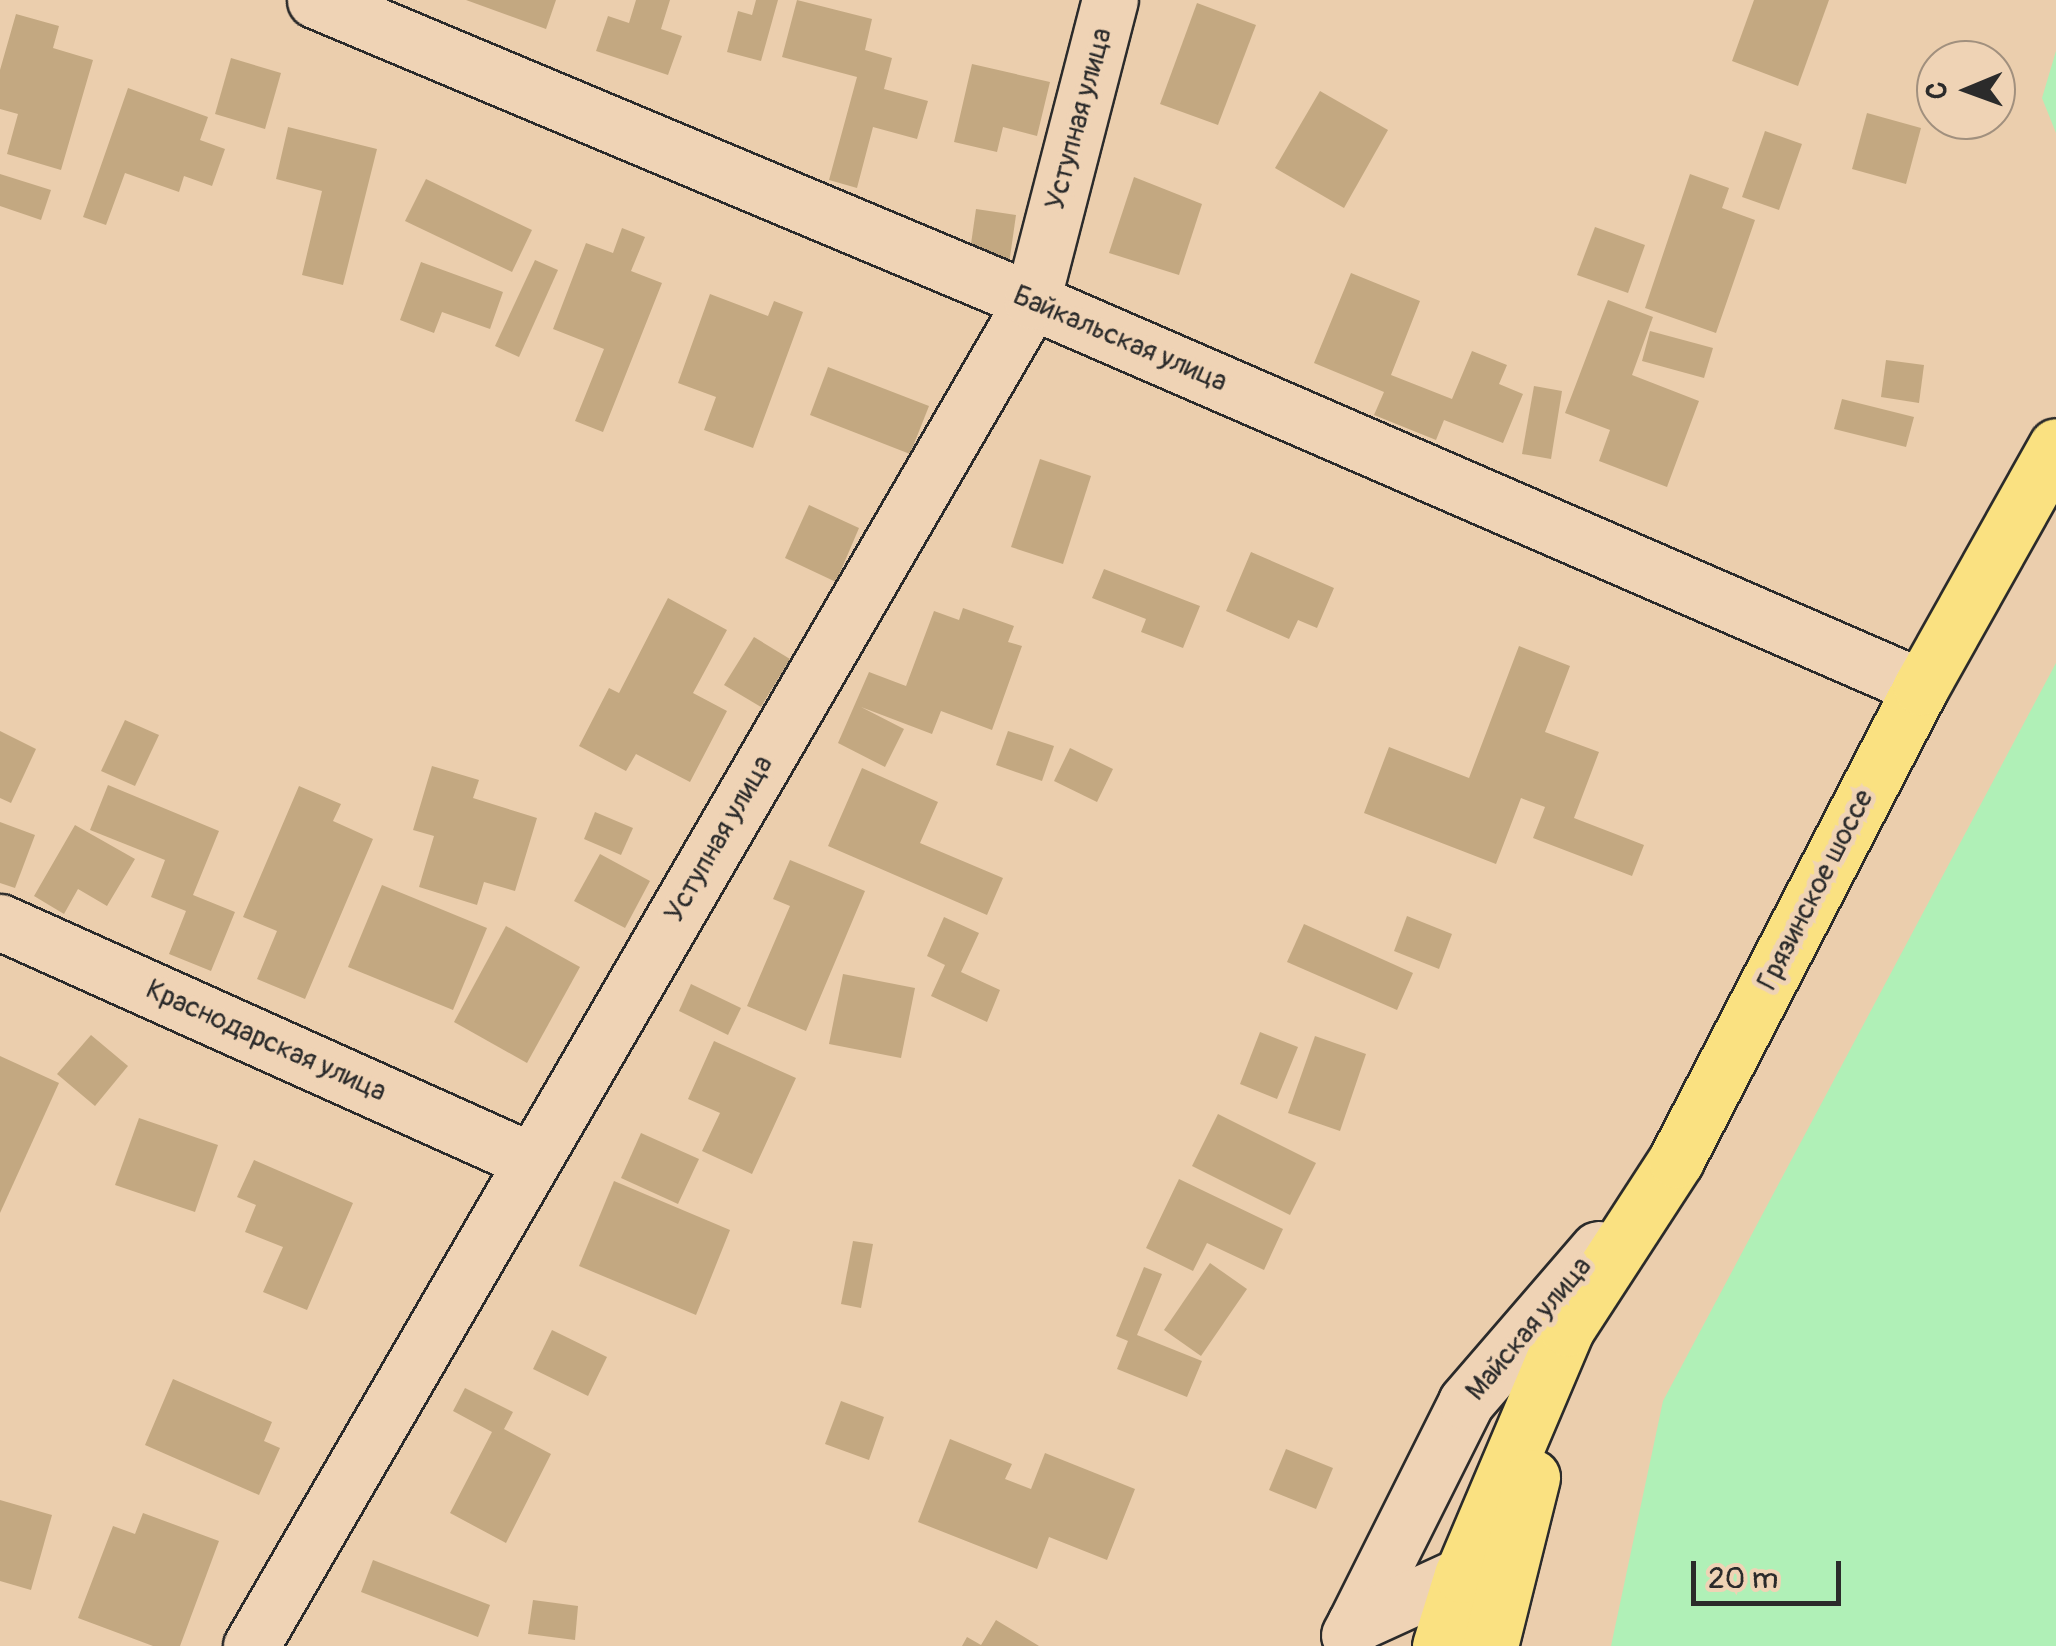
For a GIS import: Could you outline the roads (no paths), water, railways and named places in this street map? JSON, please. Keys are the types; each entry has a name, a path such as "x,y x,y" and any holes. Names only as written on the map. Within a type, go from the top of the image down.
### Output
{"main road":[{"name":"Грязинское шоссе","path":"1440,1646 1462,1575 1567,1328 1676,1160 1921,687 2056,446"},
{"name":"Грязинское шоссе","path":"1490,1646 1567,1328"}],"street":[{"name":"Байкальская улица","path":"316,0 1032,300 1921,687"},
{"name":"Уступная улица","path":"251,1646 1032,300 1110,0"},
{"name":"Краснодарская улица","path":"0,922 532,1161"},
{"name":"Майская улица","path":"1349,1635 1466,1402 1676,1160"},
{"name":"Майская улица","path":"1349,1635 1462,1575"}]}
